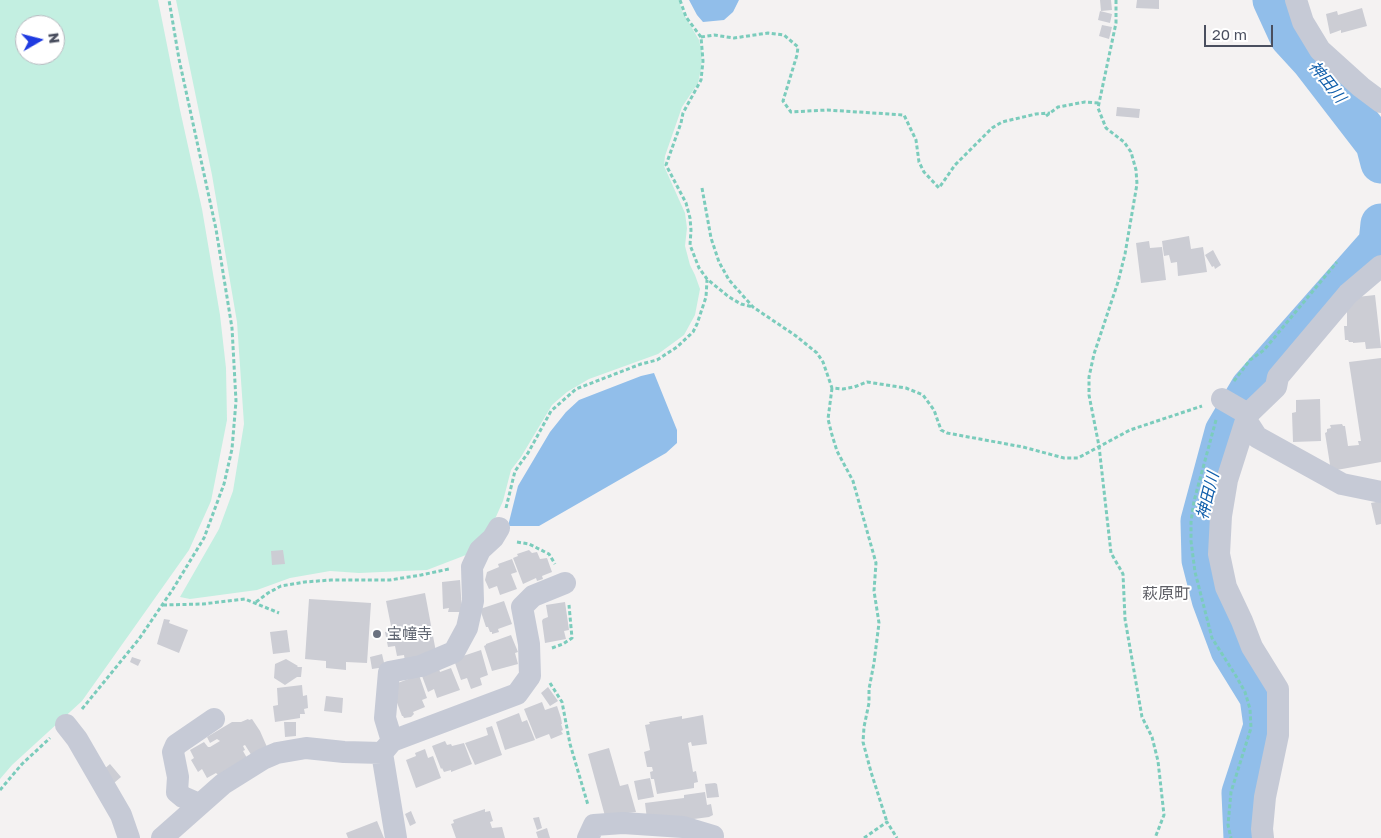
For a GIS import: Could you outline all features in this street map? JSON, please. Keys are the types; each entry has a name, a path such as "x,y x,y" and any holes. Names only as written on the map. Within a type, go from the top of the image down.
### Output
{"street":[{"path":"1296,0 1303,22 1320,50 1361,88 1381,102"},
{"path":"1263,838 1265,797 1278,735 1278,689 1252,647 1226,586 1219,554 1221,516 1227,480 1247,417 1276,387 1278,377 1348,294 1381,266"},
{"path":"1222,399 1247,417 1257,437 1342,484 1381,492"},
{"path":"396,838 385,718 389,672 421,666 454,652 467,628 473,602 472,567 480,550 496,533"},
{"path":"162,838 223,784 263,759 277,753 306,748 344,752 387,747 517,694 530,676 529,644 522,607 533,596 565,583"},
{"path":"199,804 177,792 178,778 173,752 176,745 214,719"},
{"path":"66,724 77,739 121,815 129,838"},
{"path":"591,831 623,823 683,827 713,836"}],"path":[{"path":"0,790 22,764 66,724 103,685 163,605 204,538 224,484 232,449 236,401 232,328 216,229 179,59 170,0"},
{"path":"680,0 686,17 701,37 703,62 700,80 683,113 666,164 686,203 690,218 690,245 699,268 707,279 735,300 753,307 796,336 817,353 823,362 832,388 828,418 832,435 837,452 853,481 876,563 874,591 879,623 863,742 887,822 897,838"},
{"path":"1116,0 1116,23 1098,108 1106,128 1124,142 1131,152 1136,170 1137,184 1118,282 1094,354 1089,377 1089,395 1099,446 1111,553 1123,574 1125,619 1142,717 1152,737 1160,775 1164,815 1155,838"},
{"path":"701,37 714,35 734,38 768,33 784,36 798,47 782,101 791,112 827,110 904,115 916,140 919,162 924,172 939,188 955,165 992,128 1002,122 1036,114 1050,113"},
{"path":"1046,116 1058,107 1085,102 1099,103"},
{"path":"702,188 710,238 718,262 729,280 753,307"},
{"path":"548,650 572,638 569,602 565,583 549,554 528,544 496,533 503,520 515,471 551,411 576,389 641,364 657,360 677,347 693,332 706,297 707,279"},
{"path":"832,388 843,389 867,382 906,388 923,395 934,410 941,430 947,433 1024,447 1064,458 1078,458 1130,430 1222,399"},
{"path":"256,602 282,586 305,582 390,580 421,576 454,568 472,567"},
{"path":"163,605 203,604 245,599 279,613"},
{"path":"549,682 562,702 591,831"},
{"path":"864,838 887,822"}],"green space":[{"path":"0,0 158,0 202,209 220,315 226,368 227,420 211,501 189,550 82,701 12,765 0,779"},
{"path":"176,0 679,0 682,11 699,40 702,52 701,69 698,83 682,107 665,156 664,166 685,213 687,228 685,246 690,265 700,289 695,315 684,335 658,354 589,379 567,392 552,405 521,457 511,470 503,501 491,528 466,555 427,570 359,573 330,571 290,578 257,590 190,599 180,597 219,529 233,491 244,424 237,322 212,175"}],"water":[{"path":"689,0 739,0 733,12 724,20 703,22"},
{"path":"654,373 677,430 677,443 666,453 539,526 508,526 518,486 550,432 566,412 579,400 641,376"}],"building":[{"path":"1100,0 1111,0 1112,10 1101,11"},
{"path":"1137,0 1159,0 1159,9 1136,8"},
{"path":"1362,8 1367,26 1341,33 1341,30 1330,34 1326,14 1337,11 1338,15"},
{"path":"1100,11 1112,14 1110,23 1098,20"},
{"path":"1102,25 1112,27 1109,39 1099,36"},
{"path":"1117,107 1140,109 1139,118 1116,116"},
{"path":"1189,236 1191,249 1203,247 1207,272 1178,276 1177,262 1171,263 1169,255 1164,256 1162,241"},
{"path":"1149,241 1150,248 1162,247 1166,280 1141,283 1136,243"},
{"path":"1213,250 1221,265 1215,269 1205,255"},
{"path":"1375,295 1381,348 1366,349 1365,342 1353,343 1345,340 1344,326 1347,326 1347,309 1357,297"},
{"path":"1381,358 1381,462 1331,471 1325,433 1327,429 1331,428 1330,425 1342,424 1345,426 1348,446 1359,445 1358,441 1361,441 1349,362"},
{"path":"1320,399 1321,441 1293,442 1292,413 1296,412 1296,400"},
{"path":"1381,501 1381,524 1376,525 1371,503"},
{"path":"283,550 285,564 272,565 271,551"},
{"path":"529,550 532,553 537,552 540,559 547,558 552,572 542,576 543,579 537,581 536,578 523,584 513,558 518,556 517,554"},
{"path":"512,559 517,572 511,574 517,589 500,595 497,586 489,589 485,580 487,572 499,567 498,564"},
{"path":"460,580 462,612 448,612 449,608 443,609 442,582"},
{"path":"425,593 436,652 405,661 404,655 397,656 395,646 388,647 385,632 392,631 386,601"},
{"path":"309,599 371,603 367,663 346,662 346,670 326,668 326,661 305,659"},
{"path":"504,601 512,624 498,629 499,632 492,634 488,627 486,627 480,609"},
{"path":"565,602 569,630 564,631 566,639 545,643 542,621 548,617 546,605"},
{"path":"164,619 170,620 169,623 188,630 179,653 157,644"},
{"path":"287,630 290,652 273,654 270,632"},
{"path":"511,635 518,652 515,653 518,664 492,671 484,646"},
{"path":"481,650 488,675 480,678 482,685 471,689 467,678 461,680 455,663 457,658"},
{"path":"382,654 385,667 372,669 370,657"},
{"path":"132,657 141,660 138,666 130,662"},
{"path":"286,659 297,667 302,667 301,677 297,677 285,685 274,678 275,664"},
{"path":"451,668 460,690 437,698 434,689 428,692 422,676 439,669 440,672"},
{"path":"419,675 427,698 422,700 425,707 413,712 414,714 411,717 404,718 393,692 395,684"},
{"path":"302,685 303,696 307,695 308,708 304,709 305,714 300,714 300,718 275,722 273,706 278,705 277,688"},
{"path":"548,687 558,701 550,706 541,693"},
{"path":"326,696 343,698 342,713 324,711"},
{"path":"542,702 545,710 557,706 563,734 551,739 549,734 536,739 524,709"},
{"path":"519,713 522,722 527,720 535,740 505,750 496,722"},
{"path":"703,715 707,744 692,746 691,742 688,743 693,772 696,771 698,782 694,783 694,788 657,794 654,779 651,779 650,772 653,771 652,767 647,767 644,752 650,750 645,725 650,724 649,722 682,716 682,719"},
{"path":"252,719 267,747 252,756 245,745 243,746 245,750 243,751 247,758 218,775 216,773 207,778 202,769 198,772 191,760 194,758 190,750 204,742 210,747 220,741 217,739 210,743 207,737 232,722 241,722"},
{"path":"284,722 296,722 296,736 285,737"},
{"path":"492,726 502,755 475,765 465,743 488,735 486,728"},
{"path":"445,741 447,745 451,744 452,746 464,743 472,764 451,772 451,770 444,772 432,746"},
{"path":"609,748 620,786 628,784 636,812 605,816 588,754"},
{"path":"425,749 428,758 433,756 441,778 416,788 406,760 416,756 415,753"},
{"path":"110,764 121,777 114,783 103,770"},
{"path":"650,778 654,797 638,800 634,781"},
{"path":"705,784 717,784 719,797 707,798"},
{"path":"705,792 707,805 711,804 713,815 709,817 679,821 647,819 645,803 684,798 684,795"},
{"path":"485,809 485,812 490,811 493,821 490,822 492,828 502,827 505,838 456,838 451,824 454,823 453,820"},
{"path":"411,811 416,823 410,826 405,814"},
{"path":"539,817 542,828 537,830 533,818"},
{"path":"377,821 384,838 348,838 346,833"},
{"path":"547,828 550,838 538,838 536,832"}],"waterway":[{"name":"神田川","path":"1273,0 1290,37 1312,61 1376,144 1381,163"},
{"name":"神田川","path":"1244,838 1242,793 1264,726 1260,697 1231,650 1212,599 1202,560 1201,521 1225,432 1251,388 1379,243 1381,224"}],"place":[{"name":"宝幢寺","path":"377,634"}],"district":[{"name":"萩原町","path":"1166,594"}]}
